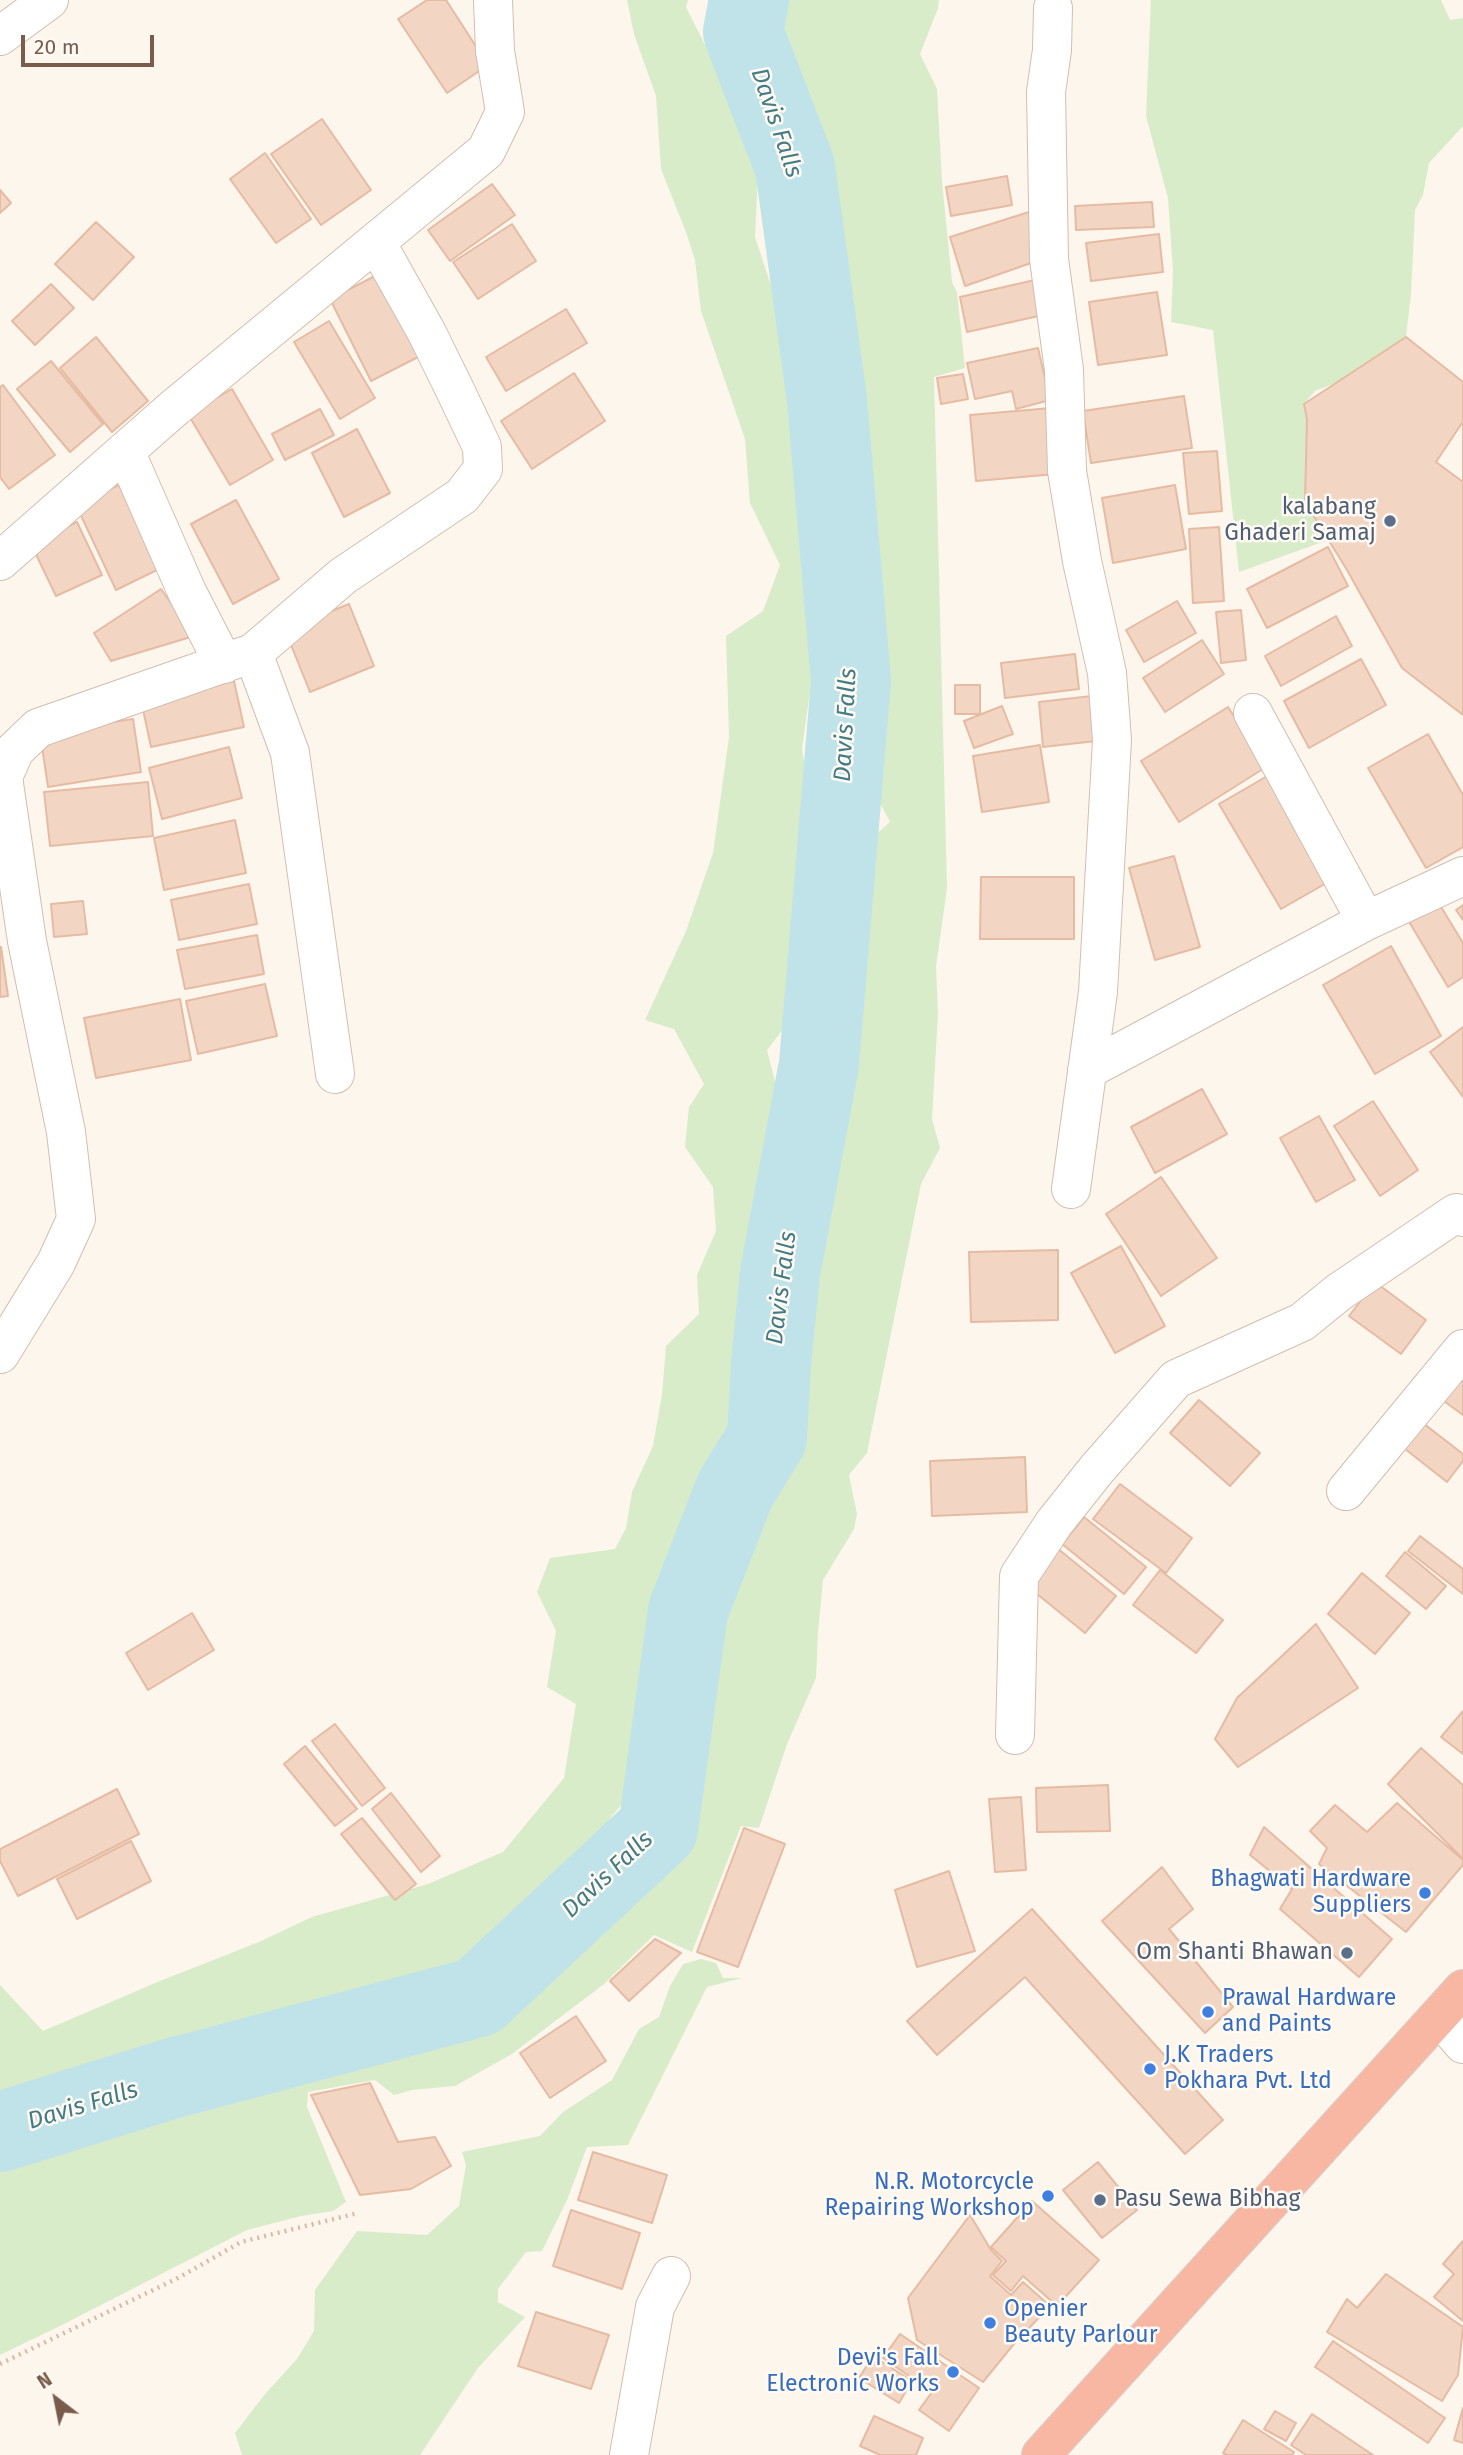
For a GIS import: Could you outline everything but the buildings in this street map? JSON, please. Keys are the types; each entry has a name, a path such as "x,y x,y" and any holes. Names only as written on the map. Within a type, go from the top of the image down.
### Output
{"highway":[{"path":"1041,2455 1455,2016"}],"street":[{"path":"0,36 50,0"},
{"path":"0,561 173,409 486,151 505,112 495,51 494,0"},
{"path":"1053,8 1052,50 1046,92 1049,259 1064,370 1067,471 1082,561 1107,673 1112,740 1098,992 1071,1189"},
{"path":"0,1354 56,1263 76,1219 66,1132 27,941 4,777 15,750 38,728 239,659 343,576 462,496 483,469 482,447 426,333 376,242"},
{"path":"125,451 187,592 239,659 290,753 335,1074"},
{"path":"1253,713 1367,921"},
{"path":"1087,1070 1367,921 1463,876"},
{"path":"1015,1735 1020,1576 1054,1523 1097,1469 1177,1379 1302,1322 1339,1292 1461,1212"},
{"path":"1346,1492 1463,1349"},
{"path":"629,2455 655,2307 671,2276"}],"path":[{"path":"0,2364 178,2278 241,2242 358,2213"}],"green space":[{"path":"627,0 688,0 686,7 724,83 758,175 755,237 794,355 806,441 799,468 837,619 811,685 802,748 815,835 823,942 797,1011 767,1050 795,1160 784,1209 757,1284 762,1316 758,1439 693,1511 664,1598 660,1683 632,1791 543,1904 515,1949 428,1997 187,2049 103,2087 0,2120 0,1985 43,2031 259,1942 312,1917 428,1884 503,1852 564,1778 576,1704 547,1687 556,1631 537,1592 550,1558 615,1549 626,1528 632,1492 653,1446 662,1394 666,1346 699,1314 697,1275 716,1231 713,1187 685,1147 689,1107 704,1084 674,1029 645,1020 686,931 713,853 729,737 726,636 763,611 780,565 750,503 745,439 701,311 695,260 661,169 656,96 634,34"},
{"path":"773,0 939,0 920,54 937,89 942,181 952,282 957,292 965,368 934,377 947,888 936,967 938,1013 932,1119 940,1148 921,1184 867,1453 849,1475 857,1514 854,1529 823,1580 816,1678 787,1744 759,1828 741,1826 692,1952 654,1935 604,1984 512,2054 455,2086 412,2090 394,2095 375,2080 308,2092 307,2107 346,2202 333,2211 247,2230 0,2355 0,2141 193,2079 356,2033 371,2042 398,2047 434,2023 482,2006 566,1951 600,1895 642,1875 684,1816 684,1779 697,1668 696,1631 726,1566 770,1502 746,1494 751,1478 767,1453 780,1397 811,1333 804,1311 812,1279 812,1208 831,1160 836,1057 855,997 853,855 890,822 879,801 851,766 865,718 864,676 872,640 851,539 857,490 837,411 850,367 851,315 833,185 804,116 779,40"},
{"path":"1151,0 1441,0 1450,20 1463,18 1463,126 1429,163 1423,195 1415,210 1406,337 1336,383 1315,391 1304,404 1328,540 1239,572 1213,330 1171,322 1173,272 1168,198 1146,116"},
{"path":"701,1959 716,1963 723,1978 742,1978 707,1987 628,2145 587,2147 567,2200 542,2251 526,2252 498,2289 498,2302 525,2317 478,2368 420,2455 242,2455 235,2433 297,2359 314,2331 315,2290 357,2231 427,2235 459,2206 466,2165 462,2152 540,2136 563,2112 612,2080 639,2029 659,2017 670,1986 683,1964"}],"waterway":[{"name":"Davis Falls","path":"0,2132 170,2079 478,1997 658,1829 688,1611 735,1490 767,1438 780,1273 819,1064 851,681 827,400 795,167 743,32 749,0"}],"place":[{"name":"kalabang Ghaderi Samaj","path":"1390,521"},
{"name":"Bhagwati Hardware Suppliers","path":"1425,1893"},
{"name":"Om Shanti Bhawan","path":"1347,1953"},
{"name":"Prawal Hardware and Paints","path":"1208,2012"},
{"name":"J.K Traders Pokhara Pvt. Ltd","path":"1150,2069"},
{"name":"N.R. Motorcycle Repairing Workshop","path":"1048,2196"},
{"name":"Pasu Sewa Bibhag","path":"1100,2200"},
{"name":"Openier Beauty Parlour","path":"990,2323"},
{"name":"Devi's Fall Electronic Works","path":"953,2372"}]}
